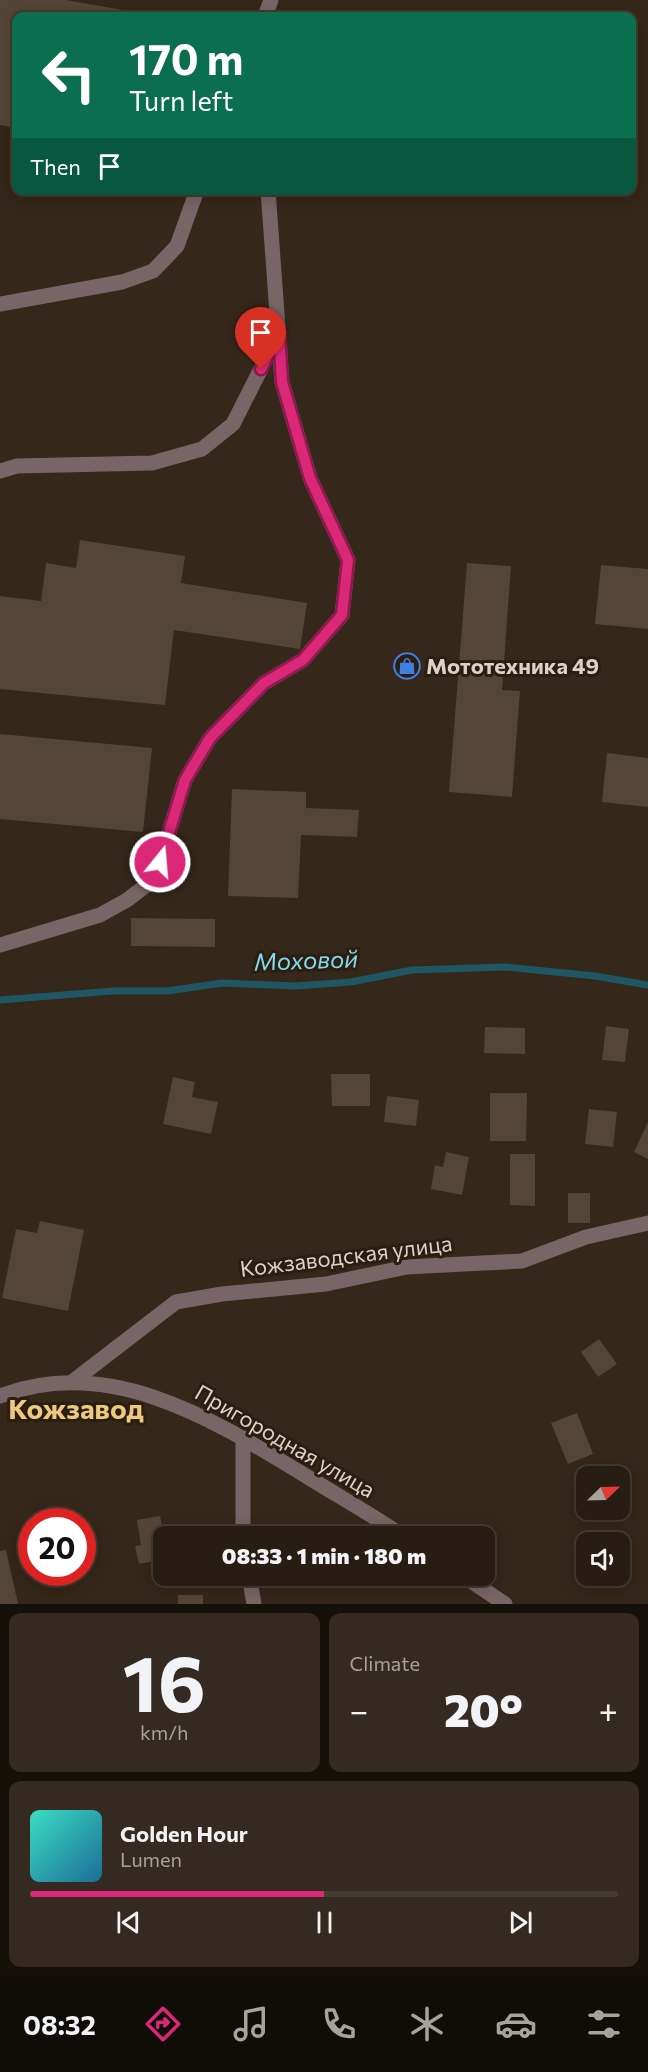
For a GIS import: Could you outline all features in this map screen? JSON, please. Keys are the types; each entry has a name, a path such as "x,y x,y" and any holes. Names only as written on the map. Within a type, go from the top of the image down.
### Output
{"street":[{"path":"0,304 122,282 153,270 177,246 195,195"},
{"path":"0,945 100,915 127,900 148,884 160,862 185,780 210,738 264,683 303,660 342,615 348,560 310,478 282,382 268,195"},
{"path":"0,471 17,466 152,463 202,448 233,424 279,333"},
{"name":"Кожзаводская улица","path":"72,1382 176,1302 222,1294 326,1284 407,1267 522,1261 586,1237 648,1223"},
{"name":"Пригородная улица","path":"0,1396 15,1390 72,1382 135,1390 171,1402 243,1438 387,1526"},
{"path":"243,1438 243,1526"},
{"path":"251,1586 254,1604"},
{"path":"478,1586 505,1604"}],"building":[{"path":"0,0 66,0 123,10 123,12 12,12 12,127 0,125"},
{"path":"80,540 185,556 181,583 307,603 300,649 174,630 165,705 0,689 0,596 41,601 46,563 76,568"},
{"path":"467,563 511,566 502,690 520,691 512,797 449,792"},
{"path":"601,565 648,569 648,629 595,624"},
{"path":"0,734 152,748 143,832 0,819"},
{"path":"607,753 648,758 648,807 602,802"},
{"path":"232,789 306,792 306,808 359,810 357,837 301,835 298,898 228,896"},
{"path":"131,918 215,919 215,947 131,946"},
{"path":"606,1026 629,1029 625,1062 602,1060"},
{"path":"485,1027 525,1028 525,1054 484,1053"},
{"path":"331,1074 370,1074 370,1106 332,1106"},
{"path":"173,1077 195,1082 192,1097 218,1102 211,1134 163,1124"},
{"path":"490,1093 527,1093 526,1141 490,1141"},
{"path":"387,1096 419,1100 416,1126 384,1122"},
{"path":"589,1109 617,1112 613,1147 585,1144"},
{"path":"648,1122 648,1159 634,1152"},
{"path":"446,1152 469,1157 462,1195 431,1189 435,1165 443,1167"},
{"path":"510,1154 535,1154 535,1206 510,1205"},
{"path":"568,1193 590,1193 590,1223 568,1223"},
{"path":"40,1221 84,1230 68,1311 2,1298 16,1229 37,1233"},
{"path":"599,1339 617,1364 598,1377 581,1352"},
{"path":"577,1413 593,1454 568,1464 551,1423"},
{"path":"160,1516 162,1526 153,1526 153,1561 139,1564 135,1546 141,1545 137,1520"},
{"path":"6,1550 18,1604 0,1604 0,1551"},
{"path":"178,1595 203,1595 203,1604 178,1604"}],"waterway":[{"name":"Моховой","path":"0,1000 113,991 167,991 222,983 295,986 351,982 412,970 505,967 595,976 648,985"}],"place":[{"name":"Мототехника 49","path":"407,666"}],"district":[{"name":"Кожзавод","path":"76,1409"}],"route":[{"path":"160,862 185,780 210,738 264,683 303,660 342,615 348,560 310,478 282,382 279,333 261,369"}]}
